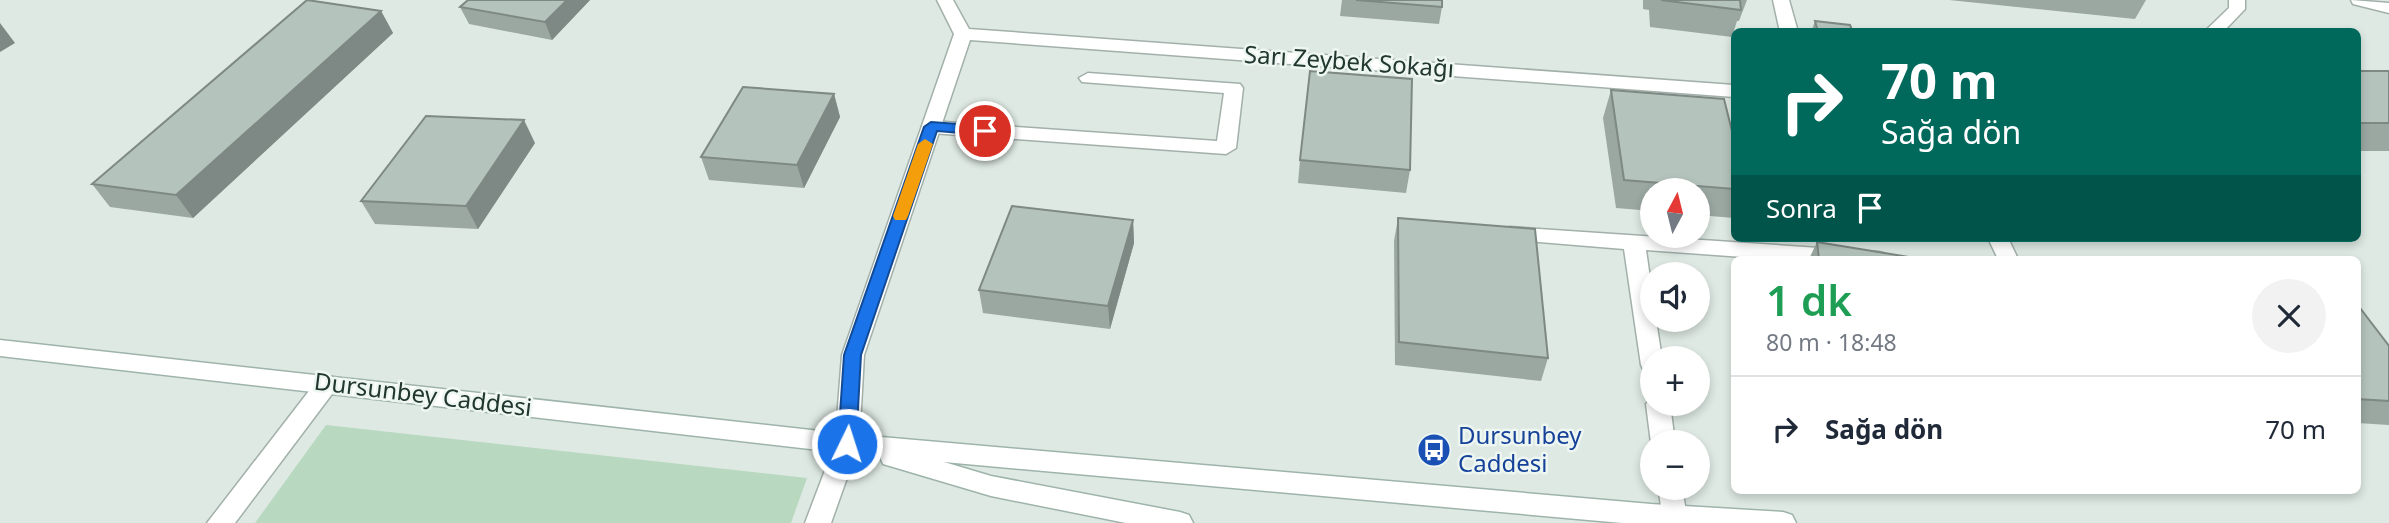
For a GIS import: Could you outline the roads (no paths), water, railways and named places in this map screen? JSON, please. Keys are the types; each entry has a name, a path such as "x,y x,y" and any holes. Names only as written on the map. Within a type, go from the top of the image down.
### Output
{"street":[{"path":"818,523 847,444 853,355 963,34 945,0"},
{"path":"1781,0 1788,28"},
{"path":"2216,28 2237,5 2255,0"},
{"path":"2359,0 2389,8"},
{"name":"Sarı Zeybek Sokağı","path":"963,34 1731,91"},
{"path":"931,127 1226,148 1234,88 1088,78"},
{"path":"1488,233 1833,256"},
{"path":"1634,243 1649,346"},
{"name":"Dursunbey Caddesi","path":"0,348 847,444 1662,516"},
{"path":"220,523 327,384"},
{"name":"Dursunbey Caddesi","path":"847,444 990,486 1180,523"},
{"path":"1662,516 1667,500"},
{"path":"1609,523 1662,516 1783,523"}],"place":[{"name":"Dursunbey Caddesi","path":"1434,450"}]}
